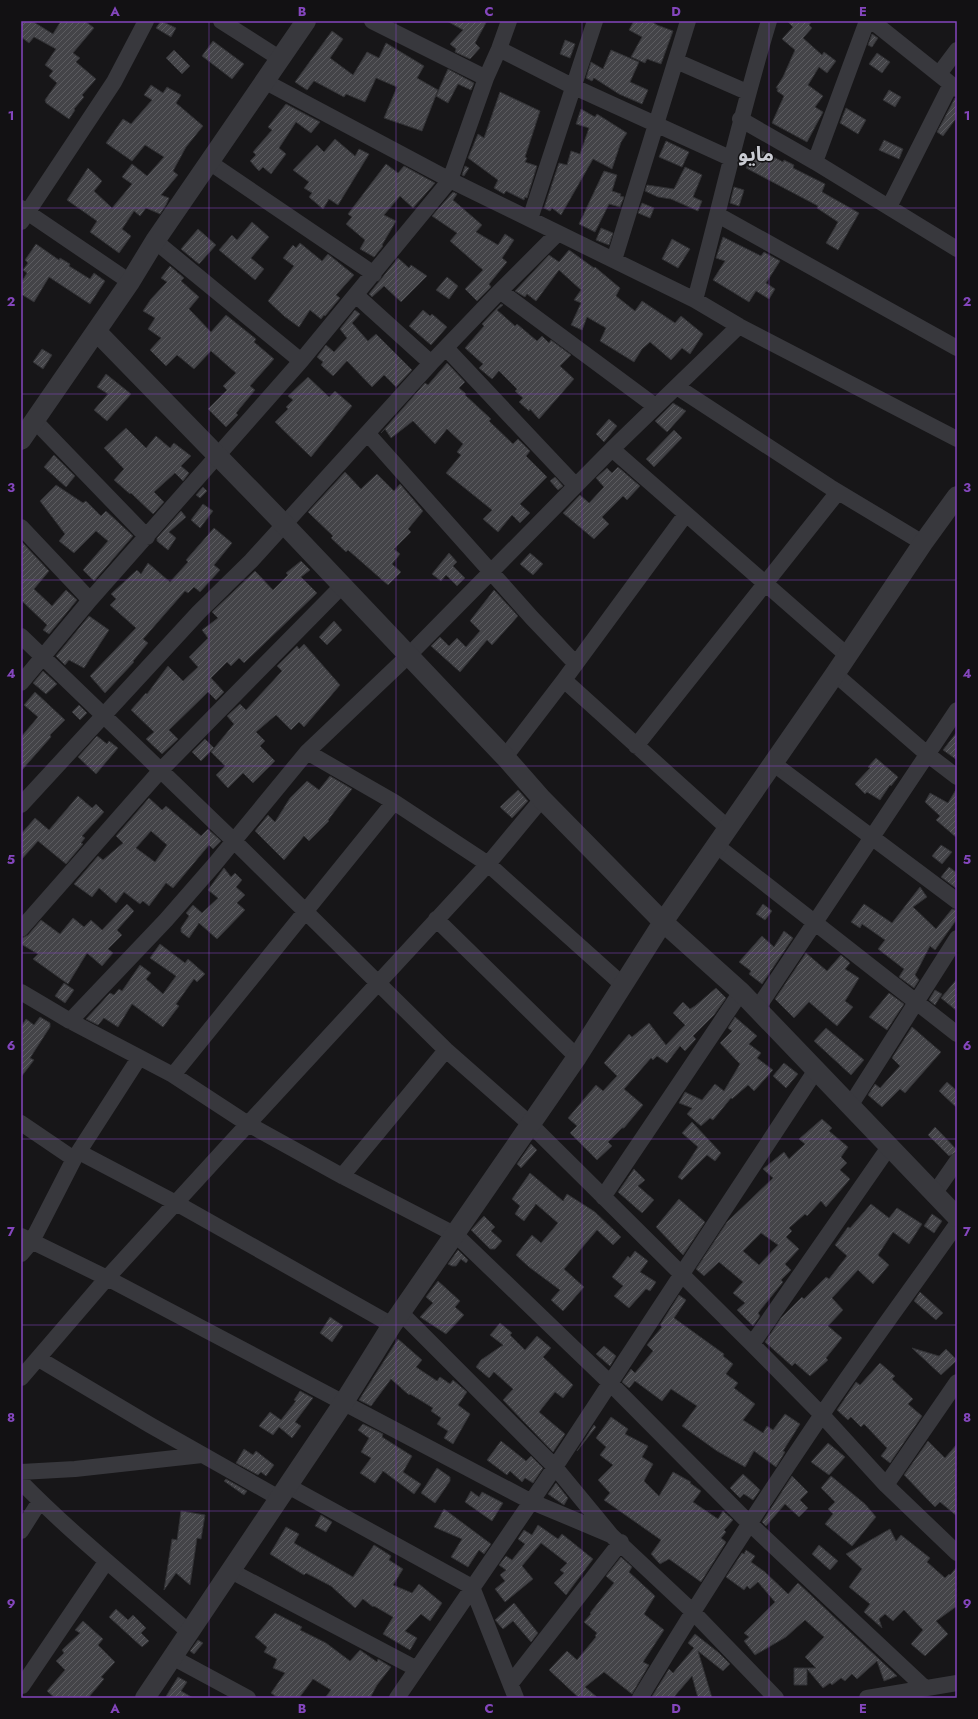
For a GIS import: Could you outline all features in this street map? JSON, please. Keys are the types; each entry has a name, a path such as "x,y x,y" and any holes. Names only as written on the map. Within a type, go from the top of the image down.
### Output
{"street":[{"path":"130,282 23,214 114,82 146,21"},
{"path":"220,21 279,58"},
{"path":"21,440 130,282 155,241 210,162 279,58 306,21"},
{"path":"372,21 486,78"},
{"path":"21,683 90,600 147,537 357,296 450,180 486,78 499,49 509,21"},
{"path":"530,219 572,86 595,21"},
{"path":"614,260 688,21"},
{"path":"695,300 732,159 747,92 769,21"},
{"path":"815,162 867,21"},
{"path":"872,21 949,82"},
{"path":"499,49 572,86 732,159"},
{"path":"890,207 949,82 957,50"},
{"path":"676,61 747,92"},
{"path":"264,81 450,180 695,300 738,326 957,439"},
{"path":"740,119 815,162 957,249"},
{"path":"210,162 374,274"},
{"path":"718,215 957,348"},
{"path":"21,806 102,716 368,434 431,363 558,233"},
{"path":"155,241 301,361"},
{"path":"500,291 655,406"},
{"path":"357,296 431,363"},
{"path":"70,1021 166,920 234,841 307,752 408,656 655,406 677,387 738,326"},
{"path":"96,331 219,455 542,798 663,922 741,992 957,1218"},
{"path":"446,348 575,486"},
{"path":"677,387 838,492 923,543"},
{"path":"34,420 147,537"},
{"path":"368,434 492,571 532,618 576,664"},
{"path":"612,449 848,656"},
{"path":"636,746 838,492"},
{"path":"146,1698 344,1402 397,1319 577,1057 663,922 718,846 848,656 923,543 957,496"},
{"path":"505,757 576,664 686,514"},
{"path":"21,527 90,600"},
{"path":"21,929 160,771 342,586"},
{"path":"21,636 44,656 102,716 234,841 446,1050 530,1124 752,1344 822,1415 886,1485 955,1546"},
{"path":"835,674 927,754 957,777"},
{"path":"564,680 729,829"},
{"path":"757,1009 957,710"},
{"path":"307,752 394,802 488,864 623,985"},
{"path":"774,764 957,901"},
{"path":"21,1378 176,1203 488,864 542,798"},
{"path":"172,1075 394,802"},
{"path":"718,846 917,1001 957,1034"},
{"path":"436,919 577,1057"},
{"path":"850,1106 957,938"},
{"path":"21,992 70,1021 172,1075 248,1124 342,1176 456,1235 609,1382 749,1523 925,1688"},
{"path":"603,1197 741,992"},
{"path":"342,1176 446,1050"},
{"path":"21,1254 26,1239 76,1156 139,1058"},
{"path":"397,1698 530,1501 555,1467 609,1382 682,1275 816,1070"},
{"path":"21,1123 76,1156 176,1203 397,1319 555,1467 616,1539 692,1611 776,1698"},
{"path":"752,1344 889,1147"},
{"path":"934,1194 957,1161"},
{"path":"640,1698 692,1611 749,1523 822,1415 957,1224"},
{"path":"26,1239 108,1278 530,1501 616,1539"},
{"path":"39,1359 150,1426 202,1454 284,1492 472,1587 511,1682 516,1698"},
{"path":"886,1485 957,1382"},
{"path":"21,1472 75,1470 202,1454"},
{"path":"21,1482 106,1562 123,1574 190,1633"},
{"path":"21,1531 40,1501"},
{"path":"511,1682 616,1539"},
{"path":"24,1690 106,1562"},
{"path":"231,1571 417,1669"},
{"path":"172,1658 248,1698"},
{"path":"867,1698 957,1683"}],"building":[{"path":"21,21 32,21 53,34 61,21 85,21 94,28 73,53 80,58 76,62 96,79 82,95 84,97 74,109 75,110 69,119 46,103 45,100 57,83 49,76 53,71 45,65 56,49 34,37 29,43 21,37"},
{"path":"161,21 176,28 171,37 156,28"},
{"path":"447,21 487,21 475,43 480,48 470,59 455,52 456,49 450,44 463,30"},
{"path":"634,21 651,21 673,31 661,64 647,59 645,63 631,57 642,37 629,30"},
{"path":"787,21 812,21 809,25 812,28 803,38 822,55 824,52 836,61 827,73 819,67 808,85 823,96 815,107 823,112 807,142 772,123 784,96 777,91 778,88 776,88 783,77 795,50 782,39 793,27"},
{"path":"332,31 343,39 330,58 353,75 367,52 379,58 386,43 424,66 417,78 438,90 422,131 384,118 397,87 376,78 365,102 346,94 344,97 314,81 307,90 295,82"},
{"path":"872,34 878,38 872,47 868,45"},
{"path":"565,40 575,44 570,58 560,54"},
{"path":"213,41 244,64 232,79 202,56"},
{"path":"174,50 190,66 182,74 166,58"},
{"path":"611,50 639,62 630,82 648,90 642,104 619,94 594,78 592,81 586,78 591,62 603,69"},
{"path":"877,53 890,62 882,73 869,64"},
{"path":"448,69 474,83 471,90 458,84 448,103 436,96"},
{"path":"151,85 163,93 167,87 181,95 176,103 203,126 186,147 173,171 178,175 161,195 169,198 166,205 160,214 146,208 140,216 134,211 122,229 131,236 119,253 90,232 97,221 67,200 88,168 102,181 94,191 112,208 132,184 122,177 132,164 147,176 164,157 145,145 132,161 106,143 123,119 131,124 152,100 144,95"},
{"path":"889,90 901,97 895,107 883,100"},
{"path":"500,92 540,111 525,157 527,158 525,162 537,166 527,198 525,197 524,200 506,191 504,194 494,188 498,180 468,158 478,134 484,138"},
{"path":"955,98 957,98 957,117 943,136 937,132"},
{"path":"286,104 320,122 311,133 296,122 279,148 286,154 271,174 263,167 259,171 250,161 256,155 253,152 272,130 268,127"},
{"path":"846,108 866,120 858,134 840,123"},
{"path":"581,109 595,117 597,114 627,133 621,142 612,169 593,159 561,215 552,208 550,211 544,208 559,163 567,165 571,151 580,154 589,128 576,124"},
{"path":"335,139 355,156 359,149 369,154 338,205 329,199 323,209 309,197 312,193 304,188 309,182 293,170 317,145 324,152"},
{"path":"884,140 903,149 899,159 879,150"},
{"path":"666,141 689,152 682,167 659,157"},
{"path":"756,148 783,162 784,160 794,165 793,168 825,184 822,192 859,213 838,250 826,243 838,222 817,208 818,206 746,168"},
{"path":"386,164 398,173 404,166 435,183 413,208 400,196 384,215 396,221 382,245 383,246 374,257 360,249 365,240 346,224 352,217 348,214"},
{"path":"465,166 469,168 464,176 462,175"},
{"path":"685,167 702,175 693,197 702,201 698,211 671,199 658,197 645,191 647,185 674,189"},
{"path":"604,171 617,175 612,191 621,194 620,196 624,197 620,207 609,204 595,232 579,224"},
{"path":"734,187 744,190 739,206 730,203"},
{"path":"453,192 457,194 453,200 482,225 476,232 498,245 505,234 514,240 502,258 507,262 489,284 491,287 477,301 465,289 483,270 450,241 457,233 432,216"},
{"path":"642,203 654,208 650,218 638,213"},
{"path":"252,222 269,237 251,258 264,269 255,280 219,250 232,235 237,240"},
{"path":"601,228 613,233 609,245 596,240"},
{"path":"198,229 216,245 199,264 181,249"},
{"path":"723,237 761,256 764,252 780,261 766,283 775,289 769,299 756,291 749,302 713,280 725,261 716,258"},
{"path":"672,239 690,249 678,268 662,259"},
{"path":"300,243 322,261 328,254 354,275 336,295 340,298 325,316 324,315 321,319 310,310 299,327 284,316 268,301 294,266 283,258 293,245 296,248"},
{"path":"36,244 59,260 60,258 70,264 69,266 90,279 94,273 105,281 90,304 49,277 34,302 21,294 21,283 27,273 23,270 28,263 25,260"},
{"path":"569,250 594,268 595,267 620,288 616,296 635,311 642,301 675,323 681,316 703,334 690,354 682,348 671,360 650,342 642,349 634,362 600,341 606,328 587,317 582,330 571,325 581,303 574,300 581,290 559,270 536,301 527,294 525,297 515,291 549,255 559,262"},
{"path":"398,258 409,268 411,265 427,276 401,302 384,286 372,297 369,294"},
{"path":"170,266 184,278 181,281 199,297 189,309 211,332 226,315 256,339 254,342 274,359 250,386 255,390 236,413 238,415 226,427 208,409 227,390 223,386 236,373 211,351 194,369 177,355 166,366 150,350 161,338 148,329 155,318 143,311 151,299 167,282 161,278"},
{"path":"447,277 458,286 449,299 436,290"},
{"path":"501,304 503,305 497,310 515,326 517,324 537,341 542,336 549,343 551,340 571,355 560,366 574,379 539,419 530,409 529,411 519,402 523,398 515,391 517,389 499,371 492,379 479,368 483,364 465,348 484,326 482,324"},
{"path":"355,310 360,314 352,323 368,341 376,334 412,370 396,387 384,375 372,387 347,361 333,376 321,365 323,362 317,357 326,345 334,352 347,338 340,329"},
{"path":"423,310 430,316 432,314 447,327 431,345 409,326"},
{"path":"42,349 52,355 43,369 33,362"},
{"path":"447,363 465,382 459,388 466,394 465,395 491,419 489,421 513,444 518,439 530,451 526,456 547,477 520,504 530,513 520,523 512,515 498,532 483,519 492,510 446,473 461,455 457,452 463,444 447,429 435,444 413,421 391,438 385,429 381,433 425,383 428,385"},
{"path":"106,374 131,394 107,421 94,410 108,394 97,387"},
{"path":"308,377 329,397 335,391 352,406 311,457 275,422 288,409 286,407 293,400 288,396"},
{"path":"673,403 686,411 667,432 655,421"},
{"path":"609,419 617,426 604,442 596,434"},
{"path":"126,428 146,448 156,436 170,448 174,443 191,456 181,466 189,473 183,481 175,473 154,492 164,502 153,514 131,493 130,494 114,480 124,469 104,448"},
{"path":"674,430 682,438 654,467 646,459"},
{"path":"54,455 75,476 66,487 44,467"},
{"path":"618,467 640,486 627,500 623,496 602,517 609,524 594,539 563,513 580,495 589,503 604,487 596,478 607,468 612,473"},
{"path":"345,472 361,489 377,474 394,491 400,484 423,511 408,529 411,532 394,549 400,554 392,564 401,572 388,585 348,550 346,552 331,538 333,536 308,512"},
{"path":"555,477 563,486 558,490 550,481"},
{"path":"56,485 83,503 86,501 101,516 106,511 133,536 94,581 83,570 108,541 96,531 74,553 59,541 65,534 40,501"},
{"path":"203,487 207,491 200,498 196,495"},
{"path":"203,504 213,511 200,528 191,520"},
{"path":"181,511 186,517 169,532 176,538 168,550 157,541 157,538"},
{"path":"214,528 232,543 214,565 220,570 200,592 194,587 188,593 185,591 143,639 148,643 133,661 134,662 105,693 90,676 136,628 110,605 116,599 111,594 137,570 141,574 148,563 170,582 188,562 186,560"},
{"path":"21,541 49,571 34,589 52,606 66,590 77,600 49,634 43,630 47,625 21,600"},
{"path":"449,553 457,562 453,566 465,578 457,586 446,575 441,581 432,574"},
{"path":"530,553 543,564 533,575 520,564"},
{"path":"301,561 310,570 301,577 317,593 244,663 239,658 231,666 227,662 211,678 224,692 216,700 208,692 169,730 178,739 162,754 146,739 154,732 131,710 146,693 147,694 168,666 183,681 198,667 189,657 208,638 202,630 218,618 212,612 255,571 273,590 288,575 286,573"},
{"path":"494,590 518,616 492,645 487,640 460,672 431,646 440,637 449,646 457,638 466,647 480,631 470,621"},
{"path":"89,616 109,630 84,668 69,660 65,665 56,656"},
{"path":"334,621 342,630 327,645 319,637"},
{"path":"304,644 340,685 304,727 299,722 291,730 276,715 256,732 265,741 260,746 275,761 253,783 243,773 228,788 216,775 225,766 211,752 234,724 227,716 240,704 246,710 282,671 277,666 297,646 299,649"},
{"path":"43,671 57,684 46,694 33,683"},
{"path":"35,692 65,720 50,735 51,737 21,771 21,737 38,717 24,705"},
{"path":"79,705 87,713 80,720 72,712"},
{"path":"957,732 957,760 943,750"},
{"path":"97,736 107,744 109,741 118,748 96,774 78,757"},
{"path":"205,739 214,748 201,761 192,752"},
{"path":"876,758 898,777 891,786 890,785 880,800 867,792 865,794 855,784 870,768 868,767"},
{"path":"330,776 352,789 328,820 329,821 309,841 304,836 284,860 255,831 268,815 275,822 290,798 307,781 319,790"},
{"path":"957,788 957,838 936,820 940,816 925,802 930,793 948,803"},
{"path":"518,790 528,801 512,818 500,807"},
{"path":"78,796 92,808 96,804 104,812 82,836 85,838 81,843 83,844 66,864 38,841 21,860 21,834 35,818 49,830"},
{"path":"149,798 162,810 166,806 201,836 208,829 221,841 213,849 209,845 173,888 166,883 149,906 143,901 140,904 124,892 116,903 99,888 92,897 74,884 98,856 103,860 123,843 116,836","holes":["151,831 167,845 155,862 136,848"]},
{"path":"941,845 952,852 942,864 932,856"},
{"path":"949,867 957,873 957,889 941,877"},
{"path":"224,868 231,877 235,873 242,880 236,887 245,895 237,903 245,910 217,939 199,923 189,938 181,932 181,928 189,916 186,913 193,905 202,913 218,898 208,890"},
{"path":"920,887 927,897 913,907 936,929 952,909 957,910 957,919 935,950 930,946 915,975 919,980 914,988 899,977 904,969 878,949 885,940 862,924 860,928 851,922 864,904 892,923"},
{"path":"127,904 134,911 117,930 122,935 108,949 113,953 102,966 87,953 68,984 33,959 38,954 21,944 22,938 28,935 41,920 60,934 73,918 84,927 91,920 102,930"},
{"path":"763,904 772,911 765,920 756,914"},
{"path":"784,931 793,938 762,984 749,974 751,971 739,962 762,936 774,947"},
{"path":"160,944 185,963 188,959 205,974 197,982 194,979 176,1004 179,1006 163,1027 132,1004 118,1027 104,1018 98,1025 86,1019 110,993 114,995 119,989 122,991 140,965 151,973 146,979 163,994 176,976 150,958"},
{"path":"806,953 827,971 841,955 850,963 845,969 859,978 845,1001 853,1007 837,1026 809,1002 794,1018 775,999"},
{"path":"957,979 957,1011 941,998"},
{"path":"64,983 74,990 65,1003 55,996"},
{"path":"716,988 726,998 714,1015 693,1036 696,1039 685,1051 680,1046 667,1063 657,1056 653,1060 651,1058 624,1089 643,1105 624,1128 622,1128 608,1142 612,1146 597,1160 570,1133 577,1126 568,1118 596,1085 603,1091 617,1076 604,1063 629,1034 632,1037 649,1023 666,1045 685,1025 673,1013 683,1002 690,1009"},
{"path":"935,990 942,994 935,1005 929,1000"},
{"path":"889,993 904,1004 887,1030 869,1017"},
{"path":"40,1017 50,1023 50,1027 30,1058 34,1060 21,1077 21,1027 26,1019 34,1025"},
{"path":"735,1017 757,1036 749,1044 761,1053 757,1058 773,1070 754,1091 748,1085 732,1099 731,1098 713,1120 710,1118 701,1126 687,1114 692,1108 679,1103 685,1092 702,1100 715,1084 724,1091 740,1064 720,1043 732,1031 728,1028"},
{"path":"912,1027 941,1052 905,1093 900,1089 882,1107 868,1095 875,1084 880,1088 900,1066 892,1058"},
{"path":"826,1028 864,1060 851,1075 814,1041"},
{"path":"784,1063 798,1074 786,1088 773,1076"},
{"path":"947,1082 957,1091 957,1108 939,1091"},
{"path":"822,1119 832,1128 829,1131 848,1147 841,1157 847,1163 840,1170 850,1179 826,1207 821,1201 807,1216 805,1214 789,1228 792,1231 786,1237 799,1249 785,1264 791,1270 781,1280 783,1282 758,1313 760,1316 753,1326 737,1310 745,1303 733,1293 743,1282 719,1262 704,1276 696,1269 727,1222 773,1178 763,1169 784,1152 789,1159 805,1144 799,1139","holes":["761,1233 778,1245 759,1265 743,1251"]},
{"path":"692,1122 721,1153 715,1161 707,1155 682,1180 678,1177 698,1147 682,1133"},
{"path":"935,1127 957,1150 957,1152 949,1156 928,1135"},
{"path":"531,1144 537,1150 521,1168 517,1164"},
{"path":"634,1169 645,1180 638,1186 654,1200 642,1213 618,1192"},
{"path":"530,1173 563,1201 567,1194 595,1212 621,1237 613,1245 597,1230 564,1269 584,1287 563,1311 551,1300 560,1290 529,1267 516,1255 532,1235 541,1243 558,1223 536,1204 524,1221 515,1214 520,1206 512,1199"},
{"path":"679,1199 705,1222 683,1255 656,1227"},
{"path":"871,1204 889,1218 897,1208 922,1224 909,1244 893,1232 878,1255 889,1265 873,1284 858,1270 832,1298 843,1310 828,1326 842,1338 826,1358 828,1360 810,1376 795,1363 792,1366 765,1342 781,1318 802,1297 804,1299 826,1277 829,1279 847,1256 835,1245 848,1227 850,1228"},
{"path":"932,1214 942,1221 934,1233 924,1226"},
{"path":"484,1216 495,1227 491,1231 502,1241 495,1249 490,1249 471,1230"},
{"path":"458,1250 468,1260 466,1263 461,1259 456,1266 448,1264"},
{"path":"635,1251 648,1261 640,1272 656,1282 650,1291 646,1289 629,1308 614,1296 623,1286 612,1277 628,1256 630,1258"},
{"path":"438,1281 460,1301 455,1307 464,1315 446,1334 420,1317 433,1303 426,1297"},
{"path":"920,1292 943,1313 936,1320 914,1301"},
{"path":"679,1295 686,1300 674,1318 724,1354 723,1356 733,1364 726,1374 738,1383 734,1388 755,1404 743,1420 763,1433 767,1426 773,1430 785,1414 800,1424 783,1451 785,1452 776,1467 754,1451 745,1467 717,1451 682,1426 697,1406 671,1389 662,1401 635,1381 629,1388 622,1382 631,1369 635,1373 653,1351 647,1345 662,1327 660,1325"},
{"path":"330,1317 343,1326 332,1342 320,1333"},
{"path":"500,1323 512,1333 510,1335 525,1350 537,1336 551,1348 543,1357 573,1385 563,1398 555,1392 539,1412 565,1434 553,1452 503,1400 513,1389 494,1372 489,1378 476,1367 481,1360 503,1345 490,1335"},
{"path":"398,1339 422,1360 416,1367 437,1381 440,1377 450,1384 453,1380 467,1392 458,1405 470,1414 453,1444 444,1438 448,1431 437,1424 441,1418 431,1411 433,1408 410,1394 409,1395 391,1379 371,1406 359,1400"},
{"path":"604,1346 616,1356 610,1366 596,1354"},
{"path":"912,1348 939,1356 946,1349 957,1360 941,1375"},
{"path":"880,1363 895,1376 892,1379 913,1399 908,1404 922,1416 890,1463 881,1456 887,1448 864,1424 861,1427 851,1417 848,1420 837,1410 856,1382 860,1385"},
{"path":"300,1391 313,1398 295,1422 301,1426 292,1438 279,1427 273,1435 259,1426 270,1412 281,1420 296,1401 294,1400"},
{"path":"611,1417 628,1429 625,1434 648,1446 642,1457 653,1464 644,1481 659,1496 673,1472 691,1482 690,1483 701,1491 693,1502 718,1519 723,1511 733,1520 724,1530 726,1532 721,1538 726,1542 701,1582 669,1559 660,1564 651,1554 661,1540 604,1500 610,1493 598,1480 613,1465 600,1455 606,1447 596,1438"},
{"path":"363,1424 383,1434 382,1437 412,1456 403,1472 421,1484 414,1494 383,1471 375,1483 360,1473 371,1458 361,1452 369,1438 358,1430"},
{"path":"594,1425 596,1427 577,1451"},
{"path":"501,1441 526,1461 531,1456 543,1468 533,1483 525,1478 522,1482 510,1471 507,1475 487,1460"},
{"path":"928,1441 945,1458 957,1444 957,1516 940,1502 935,1507 904,1475"},
{"path":"828,1443 845,1457 829,1475 811,1462"},
{"path":"244,1449 253,1455 256,1451 274,1465 266,1476 261,1472 258,1475 236,1463"},
{"path":"437,1468 450,1477 450,1481 435,1503 421,1493"},
{"path":"743,1474 760,1490 753,1500 744,1494 740,1498 730,1488"},
{"path":"792,1476 808,1492 800,1500 808,1508 799,1517 785,1504 766,1526 762,1522"},
{"path":"831,1476 865,1504 876,1517 852,1546 825,1524 833,1514 828,1509 835,1502 821,1488"},
{"path":"226,1479 247,1491 244,1495 224,1481"},
{"path":"556,1483 568,1498 564,1505 548,1494"},
{"path":"471,1491 479,1497 482,1492 503,1503 492,1521 465,1502"},
{"path":"444,1509 491,1544 484,1554 479,1550 468,1567 451,1557 462,1539 434,1527"},
{"path":"181,1511 205,1515 201,1539 197,1538 190,1585 176,1573 164,1590 172,1539 177,1540"},
{"path":"321,1515 332,1522 326,1532 315,1526"},
{"path":"538,1525 558,1539 562,1534 593,1559 566,1595 554,1583 564,1573 560,1570 567,1563 541,1543 522,1566 533,1579 505,1602 495,1589 505,1581 500,1575 506,1570 499,1565 506,1556 512,1560 525,1544 518,1539 524,1530 532,1535"},
{"path":"286,1527 299,1534 294,1543 353,1577 374,1545 391,1556 389,1560 403,1569 393,1585 412,1593 419,1584 442,1603 430,1621 421,1614 405,1631 417,1638 410,1650 383,1634 393,1617 374,1606 373,1607 363,1599 355,1608 331,1586 306,1573 304,1575 270,1554"},
{"path":"890,1529 896,1541 901,1535 930,1558 927,1562 945,1578 957,1567 957,1606 936,1621 948,1634 925,1656 911,1644 923,1630 904,1610 893,1621 885,1614 879,1619 882,1628 864,1612 870,1604 849,1587 862,1569 846,1554"},
{"path":"819,1545 838,1561 830,1570 812,1554"},
{"path":"746,1550 755,1556 751,1562 765,1572 788,1594 798,1583 897,1676 884,1681 877,1661 857,1679 852,1674 845,1681 841,1678 832,1685 830,1683 823,1688 807,1669 807,1685 794,1685 794,1668 816,1668 805,1657 824,1637 805,1620 786,1637 755,1655 744,1641 749,1637 744,1633 775,1602 758,1582 750,1589 747,1586 744,1590 726,1577 742,1553 744,1554"},
{"path":"621,1557 632,1567 629,1572 655,1596 644,1614 664,1630 643,1662 649,1665 632,1694 604,1672 585,1687 598,1698 579,1698 549,1670 567,1651 577,1660 596,1637 595,1636 597,1633 584,1622 614,1583 606,1576"},
{"path":"514,1603 538,1633 531,1642 513,1621 503,1629 495,1620"},
{"path":"116,1609 128,1620 133,1615 146,1628 141,1633 149,1641 142,1647 109,1617"},
{"path":"275,1613 302,1627 300,1630 326,1643 350,1661 360,1650 377,1662 378,1659 391,1667 377,1685 370,1698 325,1698 331,1690 313,1679 299,1698 278,1698 271,1693 285,1673 273,1668 277,1659 264,1652 267,1647 255,1637"},
{"path":"83,1621 103,1639 98,1645 115,1662 101,1677 104,1679 88,1698 55,1698 47,1691 65,1670 56,1661 64,1653 62,1650 80,1633 75,1630"},
{"path":"695,1634 730,1664 723,1671 698,1651 712,1698 698,1698 692,1676 673,1698 651,1698 669,1669 673,1673 694,1648 688,1643"},
{"path":"198,1640 203,1643 194,1654 190,1651"},
{"path":"178,1677 187,1682 181,1691 193,1698 165,1698"}],"district":[{"name":"مايو","path":"756,154"}]}
